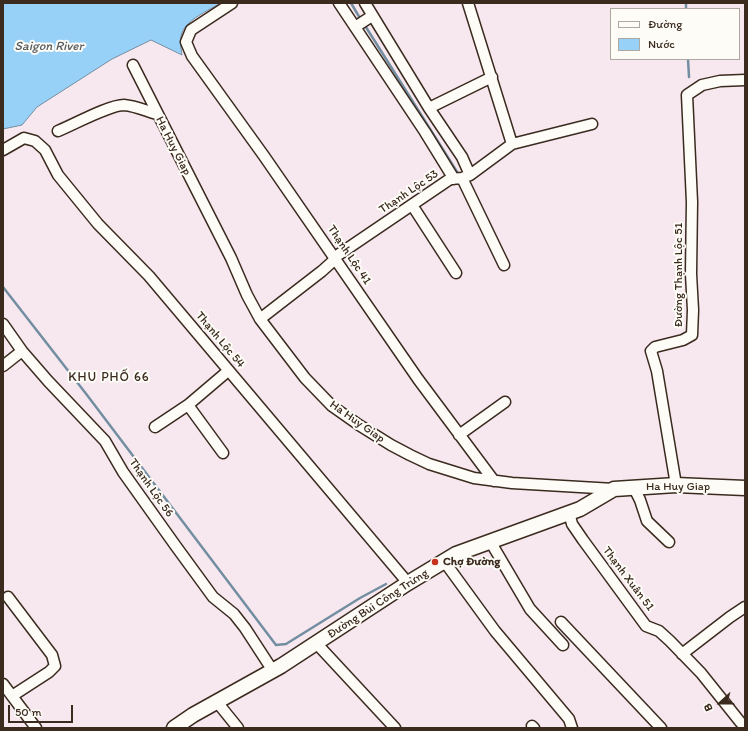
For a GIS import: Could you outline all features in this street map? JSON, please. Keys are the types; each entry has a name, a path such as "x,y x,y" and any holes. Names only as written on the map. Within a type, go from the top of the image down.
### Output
{"street":[{"name":"Thạnh Lộc 41","path":"232,3 191,30 186,42 192,56 264,156 418,379 494,481"},
{"path":"339,3 425,132 462,177 504,265"},
{"path":"365,3 371,16 392,45 429,108 462,157 462,177"},
{"path":"468,3 512,144"},
{"path":"356,27 371,16"},
{"name":"Ha Huy Giap","path":"133,65 231,258 247,295 260,319 305,378 332,406 359,425 391,445 429,464 474,478 512,483 614,489 676,485 745,488"},
{"path":"429,108 492,77"},
{"name":"Đường Thạnh Lộc 51","path":"676,485 657,371 651,351 655,347 683,340 692,335 692,202 687,95 702,84 720,81 745,80"},
{"path":"58,131 111,108 123,105 157,114"},
{"name":"Thạnh Lộc 53","path":"260,319 322,271 334,259 450,179 462,177 512,144 592,124"},
{"name":"Thạnh Lộc 54","path":"3,150 24,138 35,141 45,150 58,175 98,224 149,276 408,583"},
{"path":"412,205 456,273"},
{"name":"Thạnh Lộc 56","path":"3,324 22,351 48,381 105,441 123,472 212,597 234,614 273,671"},
{"path":"3,366 22,351"},
{"path":"155,427 188,405 228,371"},
{"path":"460,435 505,402"},
{"path":"188,405 223,453"},
{"path":"634,488 647,521 669,542"},
{"name":"Đường Bùi Công Trừng","path":"174,728 193,715 273,671 317,644 408,583 456,554 569,512 614,489"},
{"name":"Thạnh Xuân 51","path":"569,512 572,524 646,626 659,631 701,673 740,723"},
{"path":"490,541 530,609 563,645"},
{"path":"444,561 494,631 569,719 572,728"},
{"path":"8,596 52,655 55,666 49,672 12,696"},
{"path":"682,654 745,607"},
{"path":"561,622 660,728"},
{"path":"317,644 395,728"},
{"path":"3,684 36,728"},
{"path":"216,702 238,728"}],"water":[{"name":"Saigon River","path":"3,3 221,3 198,16 184,28 180,44 182,55 151,40 112,59 37,107 22,125 3,129"}],"waterway":[{"path":"351,3 361,20"},
{"path":"686,3 686,8"},
{"path":"364,24 459,175"},
{"path":"688,60 689,77"},
{"path":"3,287 87,395 276,645 286,644 360,598 386,584"}],"place":[{"name":"Chợ Đường","path":"435,562"}],"district":[{"name":"KHU PHỐ 66","path":"109,378"}]}
